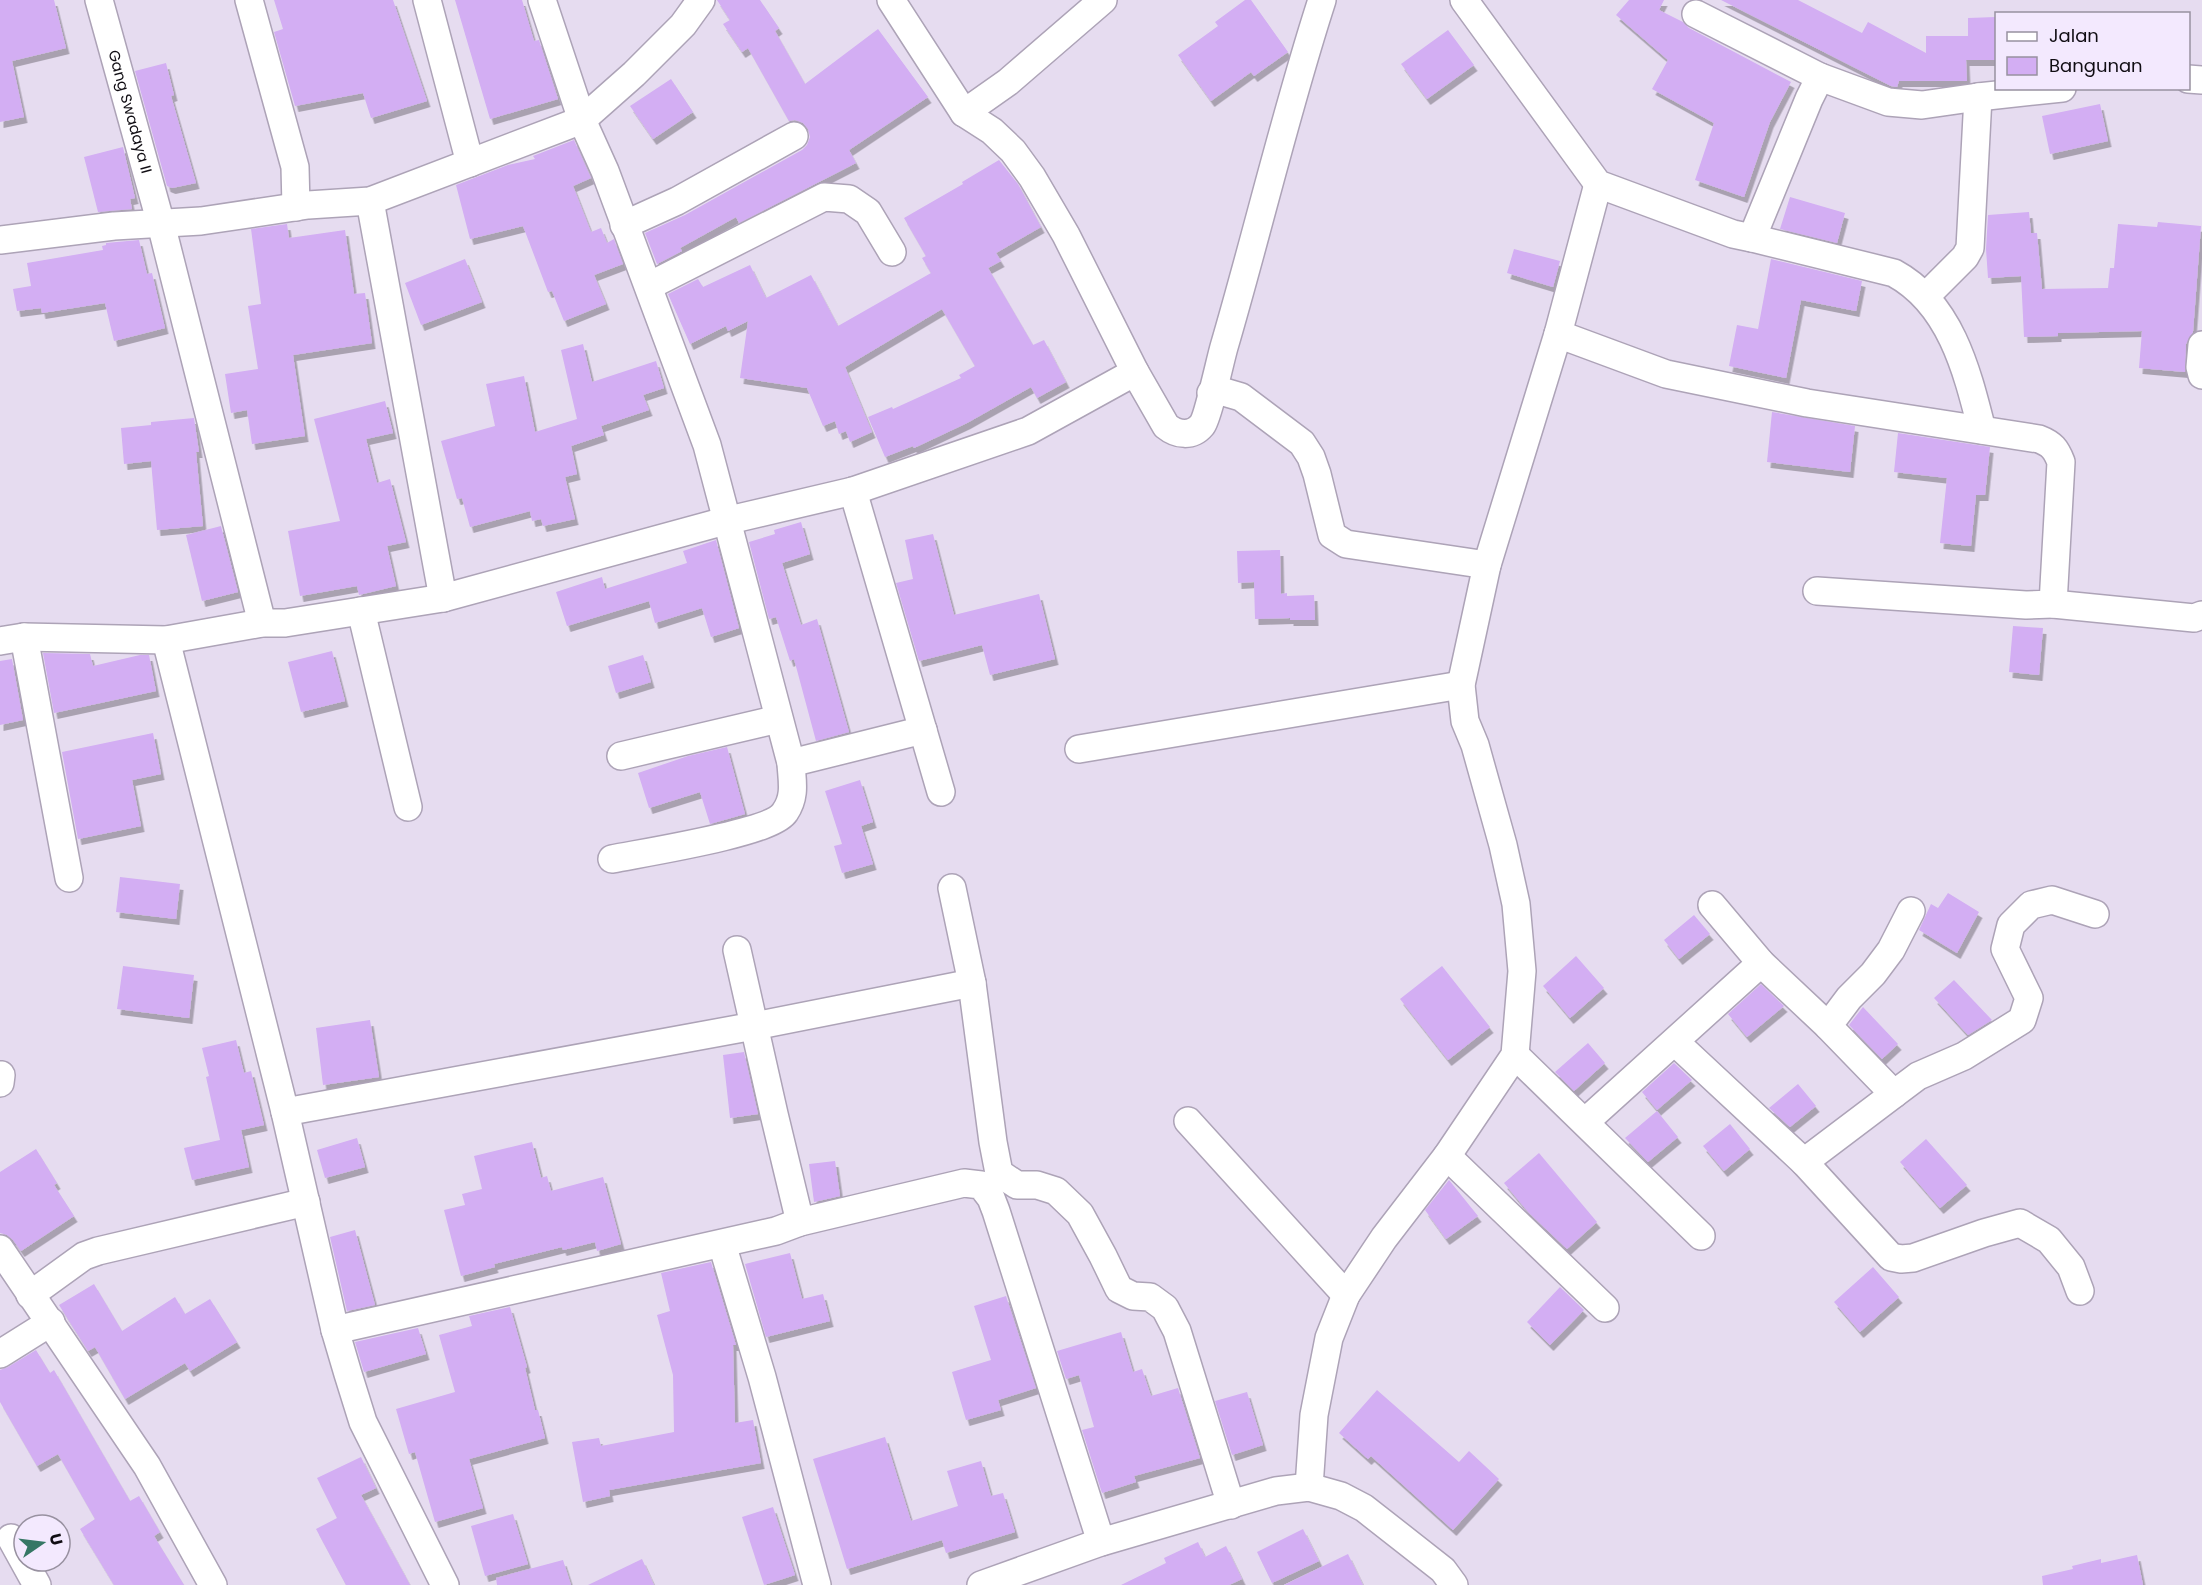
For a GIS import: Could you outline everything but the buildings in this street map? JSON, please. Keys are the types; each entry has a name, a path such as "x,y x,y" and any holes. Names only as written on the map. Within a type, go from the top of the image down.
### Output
{"street":[{"name":"Gang Swadaya II","path":"99,0 160,224 262,623"},
{"path":"249,0 295,167 296,207"},
{"path":"427,0 470,163"},
{"path":"542,0 582,120 605,171 707,445 790,763 794,795 784,814 772,823 724,837 612,859"},
{"path":"0,240 114,226 201,220 296,207 370,201 582,120 634,74 683,25 701,0"},
{"path":"891,0 964,113 992,131 1013,151 1032,177 1166,426 1173,432 1187,434 1196,431 1204,423 1306,50 1322,0"},
{"path":"964,113 1008,82 1103,0"},
{"path":"1464,0 1598,184 1733,234 1894,273 1909,281 1926,296 1941,316 1956,346 1971,388 1982,430"},
{"path":"1696,14 1820,77 1888,102 1922,105 2043,90"},
{"path":"1752,238 1820,77"},
{"path":"1926,296 1965,257 1970,248 1978,97"},
{"path":"624,225 677,201 794,136"},
{"path":"1309,1487 1314,1415 1329,1338 1346,1295 1384,1238 1447,1156 1515,1055 1522,971 1516,904 1500,834 1475,745 1465,721 1461,685 1487,565 1558,334 1598,184"},
{"path":"649,286 824,197 849,199 868,212 892,252"},
{"path":"370,201 443,598"},
{"path":"1558,334 1666,374 1807,403 2039,439 2049,443 2056,450 2061,462 2053,604"},
{"path":"2202,345 2200,367 2202,375"},
{"path":"69,878 12,639 166,640 262,623 285,623 443,598 725,521 853,491 1028,431 1135,372"},
{"path":"1211,393 1224,392 1241,397 1302,443 1311,457 1317,474 1332,535 1346,544 1487,565"},
{"path":"853,491 941,792"},
{"path":"1817,591 2026,605 2053,604 2194,618 2202,615"},
{"path":"361,611 408,807"},
{"path":"166,640 285,1112 335,1330 363,1422 444,1585"},
{"path":"1079,749 1461,685"},
{"path":"621,756 778,719"},
{"path":"790,763 923,730"},
{"path":"952,888 972,983 999,1173 1017,1185 1037,1185 1056,1191 1080,1214 1119,1289 1133,1296 1150,1297 1165,1308 1177,1330 1231,1504"},
{"path":"1804,1162 1918,1076 1964,1056 2022,1020 2029,998 2005,949 2011,925 2031,904 2052,900 2095,914"},
{"path":"1712,905 1761,963 1828,1026 1894,1094"},
{"path":"1828,1026 1891,950 1911,911"},
{"path":"737,950 801,1222"},
{"path":"1585,1122 1761,963"},
{"path":"285,1112 754,1026 972,983"},
{"path":"1675,1042 1804,1162 1891,1257 1913,1258 2020,1223 2049,1240 2071,1267 2080,1291"},
{"path":"1515,1055 1701,1236"},
{"path":"1188,1121 1346,1295"},
{"path":"1447,1156 1605,1308"},
{"path":"335,1330 722,1244 776,1231 801,1222 964,1183 981,1185 991,1198 1101,1542"},
{"path":"991,1198 1037,1185"},
{"path":"30,1295 84,1256 98,1251 306,1202"},
{"path":"722,1244 762,1377 817,1585"},
{"path":"0,1249 147,1466 213,1585"},
{"path":"0,1354 51,1322"},
{"path":"981,1585 1101,1542 1276,1491 1309,1487 1341,1496 1364,1509 1443,1570 1454,1585"},
{"path":"11,1538 37,1585"}]}
